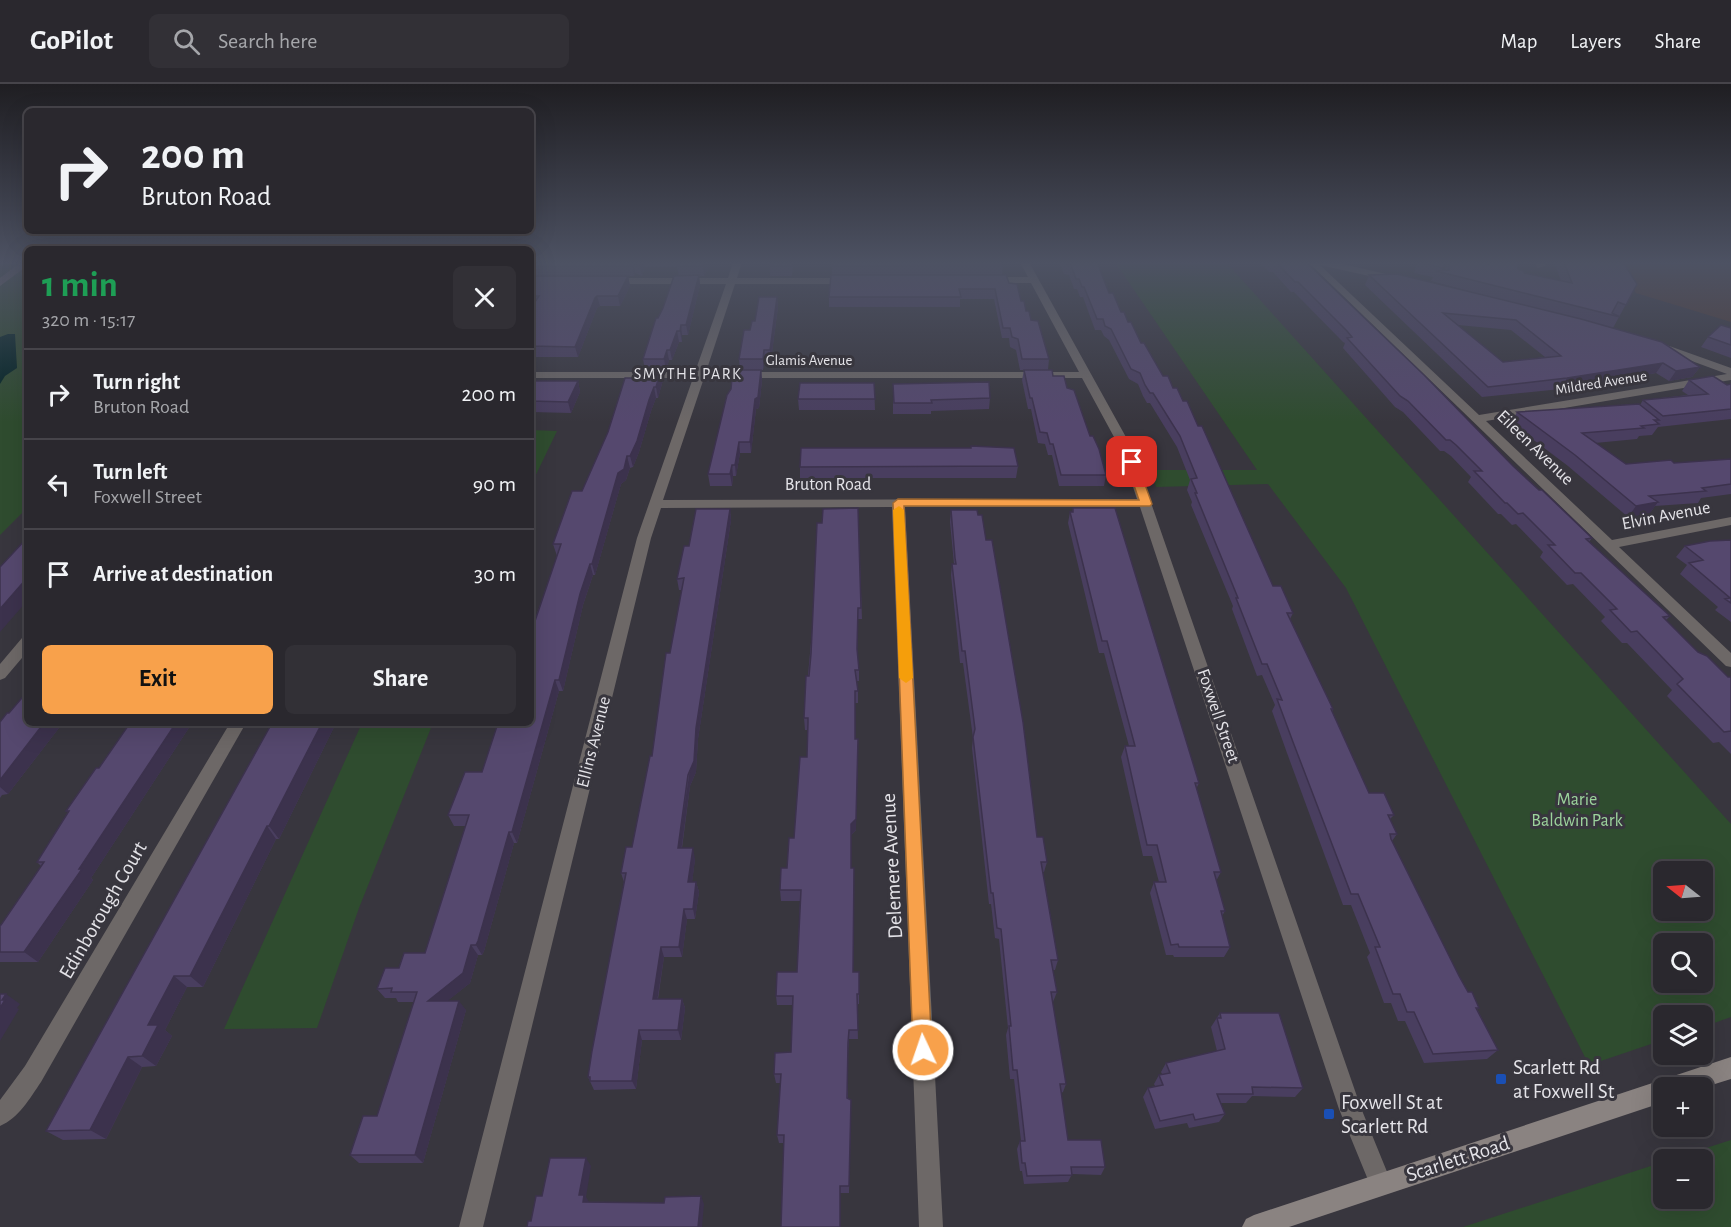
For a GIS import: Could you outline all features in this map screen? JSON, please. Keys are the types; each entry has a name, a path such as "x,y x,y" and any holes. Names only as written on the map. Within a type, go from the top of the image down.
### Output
{"main road":[{"path":"1705,1077 1731,1068"},
{"name":"Scarlett Road","path":"1254,1227 1653,1095"}],"street":[{"name":"Ellins Avenue","path":"471,1227 654,504 720,315"},
{"name":"Foxwell Street","path":"1054,315 1126,448 1350,1109 1381,1184"},
{"name":"Eileen Avenue","path":"1368,315 1731,662"},
{"path":"1650,343 1731,372"},
{"name":"Glamis Avenue","path":"534,375 1087,375"},
{"name":"Mildred Avenue","path":"1477,419 1731,377"},
{"name":"Delemere Avenue","path":"898,503 931,1227"},
{"name":"Bruton Road","path":"654,504 1146,504"},
{"name":"Elvin Avenue","path":"1609,545 1731,521"},
{"path":"0,674 24,646"},
{"name":"Edinborough Court","path":"0,1115 16,1099 33,1074 236,726"}],"shaded area":[{"path":"1709,315 1731,315 1731,322"},
{"path":"15,334 17,368 5,376 0,384 0,337"}],"green space":[{"path":"0,315 24,315 24,511 0,535"},
{"name":"Marie Baldwin Park","path":"1151,315 1274,315 1731,824 1731,1017 1713,1023 1713,1005 1653,1005 1653,1043 1589,1065 1346,588 1268,484 1156,487 1151,470 1257,470"},
{"path":"534,430 557,431 534,479"},
{"path":"361,726 432,726 359,908 317,1028 224,1029"},
{"path":"1731,1140 1731,1227 1463,1227 1653,1165 1653,1209 1713,1209 1713,1149 1703,1149"}],"building":[{"path":"534,315 588,315 575,347 534,346"},
{"path":"659,315 689,315 686,325 681,325 680,331 677,331 664,359 643,359 656,318"},
{"path":"756,315 775,315 770,350 764,350 763,359 739,359 744,330 750,330 752,321 755,321"},
{"path":"1000,315 1030,315 1031,320 1038,321 1049,359 1022,359 1018,339 1012,337 1010,328 1003,328"},
{"path":"1096,315 1125,315 1163,376 1168,376 1173,388 1177,388 1183,401 1187,401 1198,426 1202,426 1273,586 1281,586 1293,613 1287,613 1333,709 1331,709 1369,793 1384,793 1394,815 1388,815 1397,834 1390,834 1391,839 1459,976 1468,992 1472,992 1479,1008 1476,1008 1498,1050 1433,1054 1414,1012 1407,1012 1400,994 1393,994 1375,947 1380,947 1358,894 1351,894 1277,699 1282,700 1267,664 1262,664 1195,493 1197,493 1191,479 1197,478 1180,436 1153,393 1150,393 1140,373 1131,369 1111,329 1105,326 1103,319 1097,319"},
{"path":"1331,315 1362,315 1513,466 1592,538 1586,539 1670,616 1663,617 1698,652 1707,656 1728,677 1731,677 1731,731 1724,732 1677,684 1683,679 1637,631 1631,632 1610,610 1617,609 1581,573 1575,573 1548,545 1555,545 1523,513 1518,514 1505,503 1474,471 1482,471 1456,445 1446,440 1408,401 1400,396 1347,338 1352,337"},
{"path":"1412,315 1446,315 1503,362 1561,356 1516,320 1467,315 1566,315 1662,342 1700,367 1676,371 1663,363 1567,378 1488,387"},
{"path":"1721,325 1731,328 1731,345 1708,337"},
{"path":"639,370 661,370 637,441 630,456 627,456 624,469 618,473 592,564 590,564 580,594 559,680 555,680 478,941 476,945 471,945 463,973 428,1001 459,1001 415,1155 350,1155 363,1116 377,1116 417,992 391,992 392,988 377,989 385,968 399,968 404,953 425,953 469,815 448,815 465,772 482,772 497,726 534,726 534,624 561,544 553,544 572,491 582,491 608,432 625,378 636,378"},
{"path":"737,370 761,370 750,442 739,442 735,465 732,465 730,474 708,474 727,395 731,389 732,378 736,378"},
{"path":"1024,370 1052,370 1053,376 1064,376 1067,388 1074,390 1090,436 1093,436 1099,449 1106,475 1061,475 1053,444 1050,444 1047,433 1040,432"},
{"path":"1713,376 1727,385 1731,384 1731,409 1663,416 1643,400 1708,394 1689,380"},
{"path":"534,381 578,381 568,402 534,401"},
{"path":"989,382 990,398 931,400 932,403 894,403 893,384"},
{"path":"800,383 874,383 875,399 798,399"},
{"path":"1639,404 1659,420 1654,420 1659,424 1641,426 1644,428 1582,433 1626,464 1671,460 1674,463 1731,459 1731,484 1702,488 1706,491 1649,496 1658,502 1636,506 1575,455 1517,412"},
{"path":"971,446 1014,448 1018,466 800,467 801,448 971,448"},
{"path":"858,508 861,608 858,608 859,670 855,670 858,691 855,691 855,739 858,739 856,819 851,824 851,868 854,868 853,972 859,972 859,994 857,994 858,1030 849,1030 848,1043 847,1098 851,1100 849,1186 840,1186 840,1227 781,1227 784,1135 777,1135 781,1074 774,1074 775,1053 791,1052 793,996 776,996 777,972 797,972 801,890 780,890 781,868 787,868 789,838 794,838 800,757 807,757 808,718 804,718 806,676 809,676 811,654 817,523 822,523 823,509"},
{"path":"1073,508 1115,508 1199,783 1195,783 1221,872 1214,872 1225,911 1221,911 1230,947 1171,945 1154,882 1166,882 1157,845 1147,845 1125,746 1135,746 1107,641 1102,641 1070,512 1073,512"},
{"path":"696,509 730,509 696,728 694,761 688,775 678,848 693,848 688,882 696,882 693,909 684,909 679,947 661,947 653,999 682,999 678,1030 639,1030 632,1081 590,1081 588,1077 592,1051 626,873 621,873 626,847 632,847 650,756 652,756 666,653 670,653 684,578 677,579 684,546 689,546"},
{"path":"951,510 977,510 978,515 982,515 986,540 992,540 1023,722 1037,837 1043,837 1047,862 1041,862 1058,960 1051,960 1057,992 1051,992 1066,1084 1060,1084 1068,1140 1101,1140 1105,1167 1071,1167 1072,1175 1027,1176 1025,1163 1022,1163 1020,1141 1025,1141 1017,1070 1013,1070 1001,929 997,928 993,893 991,893 973,737 975,729 965,651 962,651 952,564 956,564"},
{"path":"1731,540 1731,603 1725,599 1730,598 1689,563 1703,560 1685,546"},
{"path":"24,541 24,581 0,609 0,567"},
{"path":"24,696 24,726 42,726 0,780 0,722"},
{"path":"128,726 174,726 79,869 82,869 24,952 0,952 0,925 44,862 37,862 69,811 66,811 96,768 99,768"},
{"path":"270,726 320,726 190,976 174,976 148,1025 158,1025 142,1056 128,1057 90,1130 46,1131"},
{"path":"0,994 6,994 0,1008"},
{"path":"1220,1013 1279,1013 1303,1088 1252,1087 1253,1094 1217,1094 1225,1114 1195,1120 1193,1114 1160,1121 1148,1088 1163,1085 1159,1075 1170,1073 1166,1063 1225,1049 1217,1018 1221,1018"},
{"path":"550,1158 586,1158 579,1195 584,1195 583,1202 664,1203 665,1197 701,1196 698,1227 527,1227 528,1221 531,1221 536,1196 542,1196"}],"slow traffic":[{"path":"899,510 906,678"}],"place":[{"name":"Scarlett Rd at Foxwell St","path":"1501,1079"},
{"name":"Foxwell St at Scarlett Rd","path":"1329,1114"}],"district":[{"name":"SMYTHE PARK","path":"688,374"}],"route":[{"path":"923,1050 898,503 1146,504 1132,462"}]}
